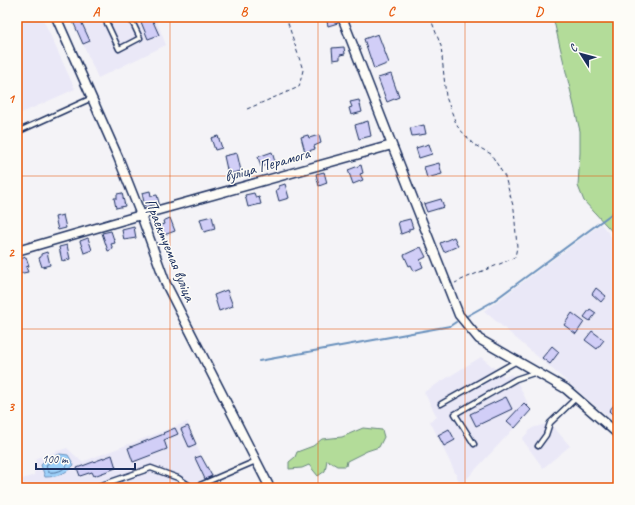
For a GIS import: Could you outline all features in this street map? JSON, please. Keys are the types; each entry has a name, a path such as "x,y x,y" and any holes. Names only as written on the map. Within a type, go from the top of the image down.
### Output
{"street":[{"name":"Праектуемая вуліца","path":"56,17 118,157 166,284 270,488"},
{"path":"342,17 460,315 479,339 566,389 618,434"},
{"name":"вуліца Перамога","path":"17,251 392,145"}],"lane":[{"path":"104,17 119,49 140,38 130,17"},
{"path":"17,132 92,98"},
{"path":"441,404 517,361"},
{"path":"474,444 455,414 516,379 537,372"},
{"path":"538,446 546,435 550,424 577,397"},
{"path":"93,488 151,468 178,478 193,488 256,461"}],"path":[{"path":"246,109 299,87 303,70 286,17"},
{"path":"430,17 441,46 446,97 457,126 473,144 491,154 505,177 514,209 517,247 515,257 452,284 451,294"}],"shaded area":[{"path":"17,17 42,17 75,89 17,115"},
{"path":"71,17 155,17 166,45 98,78"},
{"path":"601,224 618,245 618,425 484,311"},
{"path":"481,357 505,377 511,374 516,379 531,410 461,485 430,421 437,417 424,392"},
{"path":"187,422 201,456 217,488 17,488 17,481 34,475 36,458 67,448 82,462"},
{"path":"550,423 570,446 543,468 522,439 532,428"}],"green space":[{"path":"553,17 618,17 618,238 584,201 578,186 580,131"},
{"path":"363,428 382,430 384,437 379,447 347,461 346,466 337,466 327,460 325,471 318,476 309,465 302,468 289,469 289,462 295,457 297,452 313,446 322,439 342,437"}],"water":[{"path":"60,454 68,455 74,465 61,474 45,477 41,465 46,460"}],"building":[{"path":"71,17 79,17 90,41 83,44"},
{"path":"139,17 151,17 159,35 148,39"},
{"path":"326,17 337,17 338,23 328,26"},
{"path":"378,34 389,63 374,69 364,39"},
{"path":"344,47 345,54 340,55 340,59 333,60 332,48"},
{"path":"391,74 399,97 387,102 378,78"},
{"path":"359,100 362,112 351,115 349,108 352,107 350,102"},
{"path":"368,121 371,136 359,139 355,125"},
{"path":"424,125 426,134 412,136 410,128"},
{"path":"308,135 309,138 319,135 321,143 314,146 315,149 305,152 301,137"},
{"path":"218,136 222,148 215,150 211,138"},
{"path":"429,144 432,154 419,158 416,148"},
{"path":"272,152 275,162 261,167 258,157"},
{"path":"237,153 241,171 228,174 224,156"},
{"path":"439,163 442,174 427,178 424,167"},
{"path":"361,165 363,173 360,174 363,180 353,184 348,170"},
{"path":"324,172 327,183 319,186 316,174"},
{"path":"285,184 289,198 279,201 276,190 279,189 279,186"},
{"path":"150,191 151,196 157,195 159,203 145,207 142,193"},
{"path":"122,193 125,206 116,208 114,198 117,198 117,194"},
{"path":"254,193 256,198 259,197 261,204 248,207 245,195"},
{"path":"441,199 444,207 427,212 424,204"},
{"path":"63,215 66,228 58,230 55,217"},
{"path":"212,216 215,229 204,232 200,219"},
{"path":"170,218 175,231 164,235 161,225 164,224 163,221"},
{"path":"410,219 413,228 401,234 398,222"},
{"path":"134,227 136,238 124,240 122,230"},
{"path":"111,231 115,243 111,244 113,249 108,251 102,233"},
{"path":"454,237 458,246 444,252 440,243"},
{"path":"88,238 92,250 84,253 80,241"},
{"path":"67,245 70,259 62,261 59,247"},
{"path":"421,247 426,257 420,260 423,267 414,271 411,265 409,266 404,255"},
{"path":"47,252 50,265 42,267 39,258 41,257 41,254"},
{"path":"26,257 29,266 26,267 28,272 18,274 17,260"},
{"path":"596,288 606,296 601,302 592,294"},
{"path":"227,290 233,306 219,311 214,295"},
{"path":"590,309 596,313 590,321 584,317"},
{"path":"572,313 584,322 576,334 564,325"},
{"path":"592,331 604,340 597,349 585,340"},
{"path":"552,346 559,352 550,364 542,358"},
{"path":"506,397 512,409 476,426 470,414"},
{"path":"618,400 618,419 609,411"},
{"path":"524,403 531,410 515,428 507,421"},
{"path":"188,426 196,444 189,447 181,429"},
{"path":"175,428 178,434 164,440 167,449 133,462 128,448 164,434 163,433"},
{"path":"449,429 455,440 444,446 438,435"},
{"path":"112,455 116,468 94,476 92,472 80,476 77,468"},
{"path":"201,456 212,476 205,479 195,458"}],"waterway":[{"path":"467,316 492,302 618,209"},
{"path":"259,361 450,326 456,322"}]}
